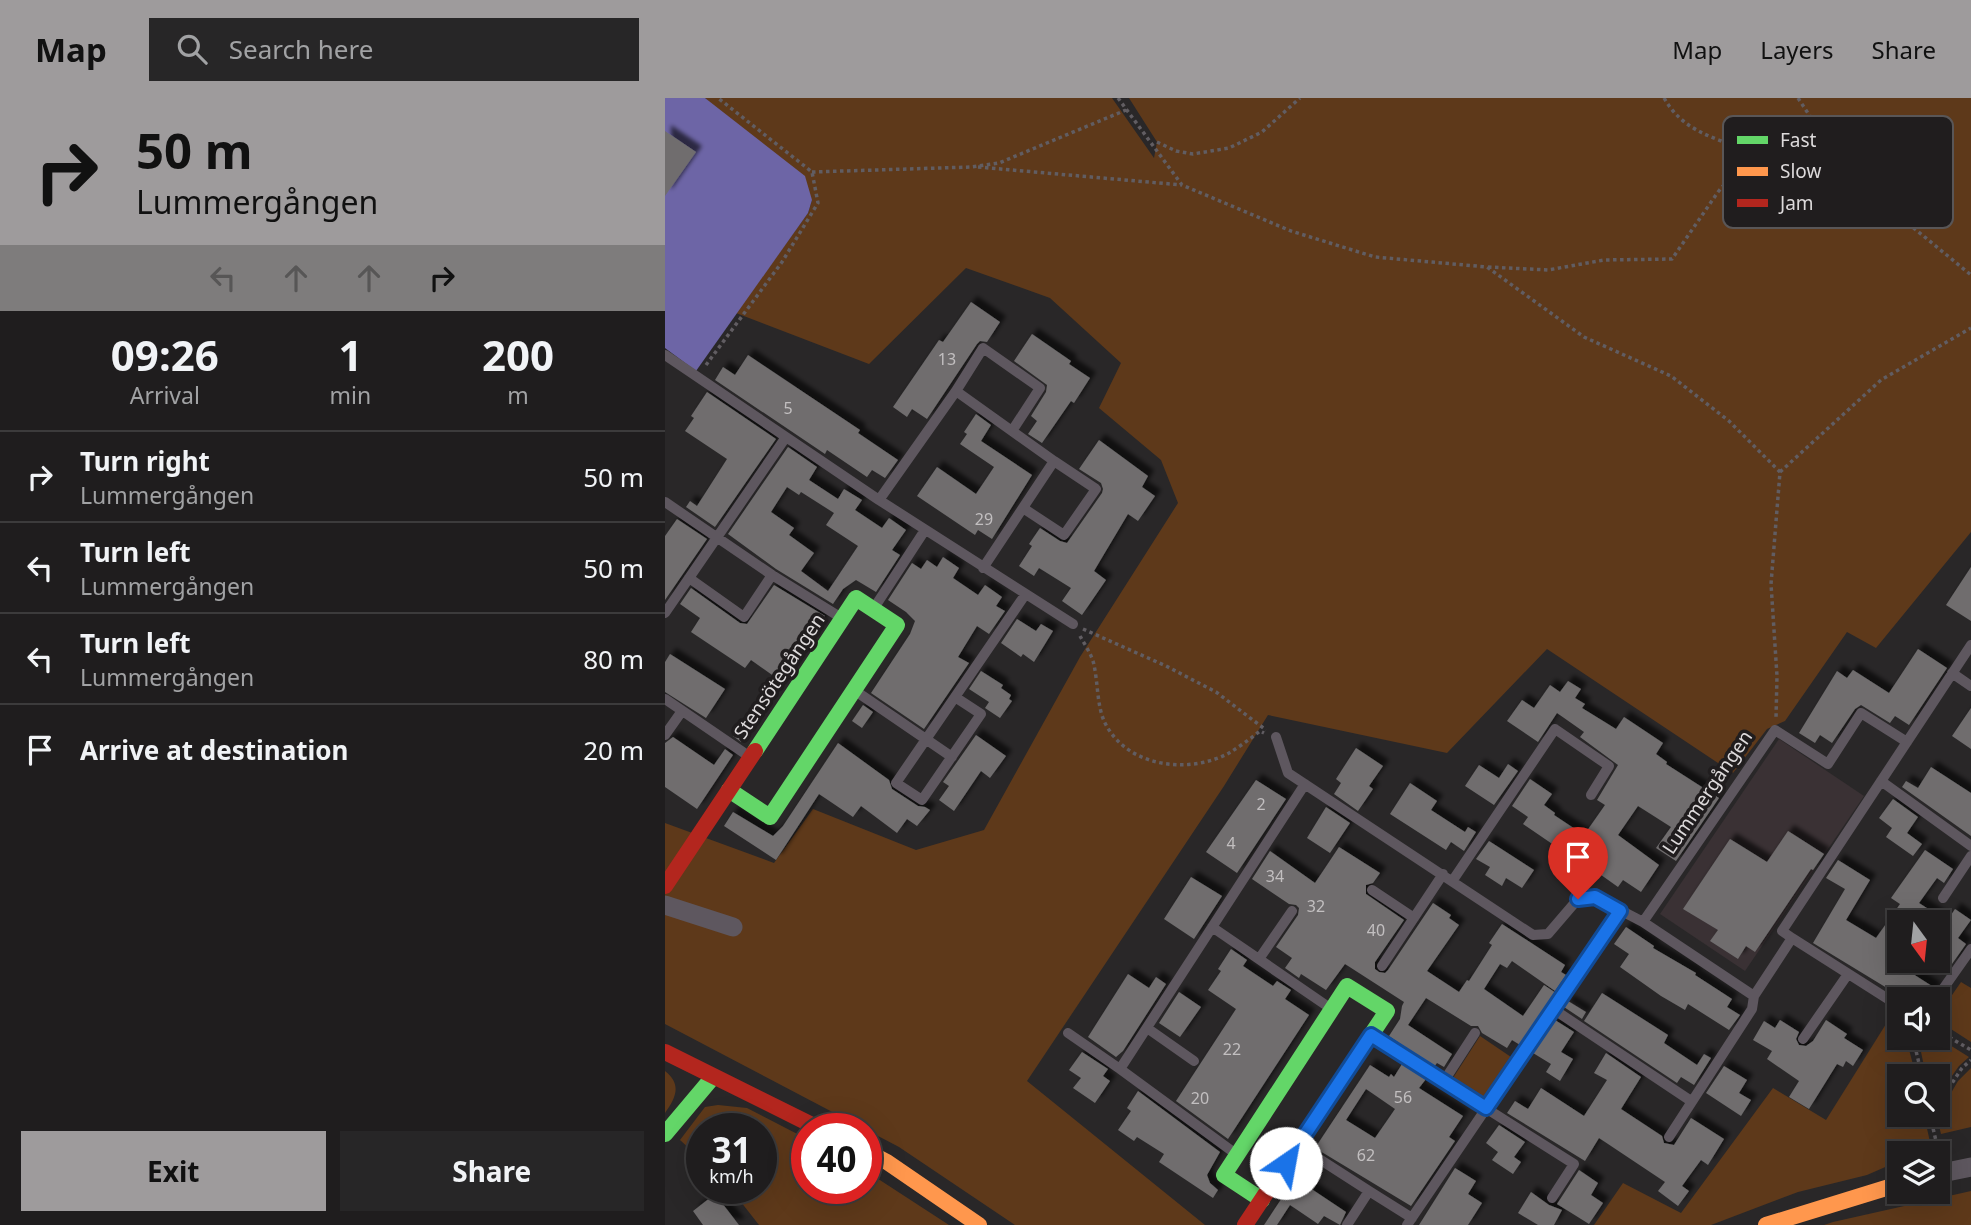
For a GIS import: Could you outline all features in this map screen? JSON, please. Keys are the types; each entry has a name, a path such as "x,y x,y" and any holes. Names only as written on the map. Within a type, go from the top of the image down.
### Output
{"street":[{"name":"Stensötegången","path":"665,886 856,598 873,609"},
{"path":"729,790 770,817 897,625 873,609"},
{"path":"665,905 733,928"},
{"path":"1245,1225 1262,1200 1387,1011 1347,986 1224,1175 1262,1200"},
{"path":"665,1052 791,1115"},
{"path":"665,1134 713,1077"},
{"path":"882,1159 979,1225"},
{"path":"1950,1171 1971,1167"},
{"path":"1766,1225 1887,1188"}],"lane":[{"path":"879,500 983,348 1040,388 1011,430"},
{"path":"665,355 879,500 1073,624"},
{"path":"956,391 1095,489 1064,535 1023,508"},
{"path":"665,613 786,437"},
{"path":"983,568 1054,461"},
{"name":"Stensötegången","path":"665,502 842,619"},
{"path":"873,609 926,530"},
{"path":"689,578 744,617 772,575"},
{"path":"955,697 981,714 922,800 897,783 955,697 1025,595"},
{"path":"1887,998 1782,931 1971,645"},
{"path":"1952,673 1971,686"},
{"path":"854,690 951,757"},
{"name":"Stensötegången","path":"665,699 750,757"},
{"path":"665,736 682,711"},
{"name":"Lummergången","path":"1643,922 1775,730 1828,764 1861,713 1907,743"},
{"path":"1453,880 1555,729 1609,766 1591,795"},
{"path":"1276,737 1288,773 1533,935 1548,934 1578,899 1595,897 1643,922 1754,996"},
{"path":"1881,781 1971,846"},
{"path":"1121,1069 1305,784"},
{"path":"1943,898 1971,856"},
{"path":"1382,966 1443,874"},
{"path":"1372,890 1414,918"},
{"path":"1259,959 1292,911"},
{"path":"1298,1145 1369,1191 1410,1222 1620,911"},
{"path":"1212,927 1332,1009"},
{"path":"1669,1137 1752,1009 1754,996 1792,938"},
{"path":"1944,987 1971,948"},
{"path":"1803,1039 1848,974"},
{"path":"1553,1009 1691,1101"},
{"path":"1147,1028 1194,1061"},
{"path":"1068,1033 1237,1155"},
{"path":"1444,1081 1475,1034"},
{"path":"1371,1035 1574,1164 1552,1198"},
{"path":"1347,1225 1369,1191"}],"path":[{"path":"718,98 812,172 971,167 999,163 1126,110"},
{"path":"1118,98 1182,184"},
{"path":"1157,142 1176,151 1193,154 1229,148 1262,132 1300,98"},
{"path":"1664,98 1672,112 1692,129 1723,142"},
{"path":"1798,98 1810,116"},
{"path":"971,167 1182,184 1291,231 1375,257 1548,270 1604,260 1672,259 1723,186"},
{"path":"696,377 724,344 775,272 818,203 812,172"},
{"path":"1914,228 1971,275"},
{"path":"1487,267 1584,337 1671,376 1729,421 1780,472"},
{"path":"1775,730 1777,676 1771,584 1780,472 1881,380 1971,328"},
{"path":"1073,624 1216,692 1276,737"},
{"path":"1073,624 1094,661 1104,722 1116,739 1132,754 1165,764 1194,765 1228,754 1260,732 1276,737"},
{"path":"1950,1038 1971,1050"},
{"path":"1950,1086 1971,1060"}],"shaded area":[{"path":"665,98 705,98 805,176 812,200 808,213 696,371 665,348"},
{"path":"705,98 1112,98 1154,158 1157,142 1129,98 1971,98 1971,532 1876,648 1847,632 1785,721 1767,729 1733,773 1547,649 1447,753 1268,715 1224,786 1027,1081 1205,1225 1015,1225 882,1138 882,1113 834,1113 665,1024 665,823 774,863 813,809 916,850 984,830 1080,657 1178,503 1161,460 1099,408 1121,363 1050,298 966,268 869,364 736,313 808,213 812,200"},
{"path":"1779,739 1864,796 1745,971 1660,914"},
{"path":"1961,982 1971,988 1971,1042 1950,1028 1950,998"},
{"path":"1887,1025 1887,1050 1909,1050 1913,1064 1887,1064 1887,1127 1927,1127 1930,1141 1887,1141 1887,1166 1867,1175 1798,1192 1711,1225 1594,1225 1623,1183 1681,1213 1773,1088 1826,1120"},
{"path":"1480,1036 1511,1057 1483,1098 1453,1078"},
{"path":"1950,1045 1969,1057 1950,1079 1950,1064 1924,1064 1921,1050 1950,1050"},
{"path":"1971,1068 1971,1127 1941,1134 1939,1127 1950,1127 1950,1095 1958,1081"},
{"path":"665,1071 674,1081 675,1091 665,1113"},
{"path":"718,1105 747,1108 757,1113 700,1113 705,1107"},
{"path":"777,1124 791,1131 791,1204 882,1204 882,1181 949,1225 759,1225 743,1204 777,1204"},
{"path":"686,1132 686,1145 680,1140"},
{"path":"1971,1191 1971,1225 1824,1225 1913,1204 1950,1204 1950,1196"}],"building":[{"path":"665,131 696,152 665,196"},
{"path":"971,302 1000,322 987,342 980,341 977,344 927,419 912,409 907,417 893,407 939,340 943,342"},
{"path":"1032,334 1090,378 1042,443 1028,434 1037,421 1031,416 1046,392 1047,385 1014,361"},
{"path":"748,355 860,430 858,433 898,460 885,478 872,470 867,477 827,450 825,454 715,380 723,367 735,375"},
{"path":"707,392 776,439 715,527 686,507 690,501 697,506 727,459 685,431 694,418 691,416"},
{"path":"976,414 991,425 981,441 1032,475 992,539 978,530 975,535 917,496 937,467 976,494 994,467 960,444 967,434 964,432"},
{"path":"1099,440 1148,476 1142,487 1155,496 1138,521 1128,514 1094,571 1106,580 1082,615 1062,601 1071,588 1039,568 1034,576 1019,566 1040,528 1067,543 1102,493 1101,483 1079,469"},
{"path":"788,447 817,467 809,480 838,499 844,489 862,500 855,510 882,528 889,518 906,530 892,550 900,555 876,592 856,580 843,589 833,604 776,569 728,534","holes":["787,487 799,495 801,492 834,513 826,525 858,546 828,591 801,571 814,553 789,535 794,528 771,512"]},
{"path":"677,519 707,539 665,600 665,536"},
{"path":"943,557 959,568 953,578 978,595 985,585 1002,597 996,606 1005,611 989,634 977,626 958,657 969,663 924,729 871,693 910,634 915,621 888,600 912,563 921,569 927,560 937,567"},
{"path":"1971,567 1971,621 1946,605"},
{"path":"774,585 825,616 777,689 770,685 775,677 751,660 745,668 691,632 700,618 680,604 691,588 740,623 747,624"},
{"path":"1017,619 1036,631 1041,624 1053,631 1034,662 1023,654 1021,657 1001,643"},
{"path":"1918,649 1947,668 1909,725 1895,716 1890,723 1861,705 1855,709 1832,743 1820,735 1815,743 1799,733 1837,671 1847,678 1853,670 1889,693"},
{"path":"670,654 725,689 706,718 665,692 665,662"},
{"path":"981,671 1003,685 1001,688 1011,695 1009,699 1012,701 1000,718 985,708 989,702 969,689"},
{"path":"1568,681 1581,689 1575,698 1585,704 1582,708 1616,729 1624,717 1663,743 1656,754 1667,762 1666,764 1719,798 1676,861 1656,848 1671,827 1638,806 1618,835 1659,865 1641,892 1623,880 1618,887 1587,865 1586,867 1523,824 1528,817 1512,806 1530,779 1552,794 1544,805 1584,835 1605,805 1597,800 1618,765 1580,737 1584,732 1557,713 1538,742 1507,721 1522,700 1534,708 1550,685 1560,692"},
{"path":"863,705 873,712 862,728 852,721"},
{"path":"755,708 761,712 741,742 733,736"},
{"path":"1971,708 1971,749 1952,736"},
{"path":"976,735 1006,756 990,778 981,771 954,811 939,800 949,786 943,782"},
{"path":"673,737 714,765 725,749 733,755 697,809 665,787 665,743"},
{"path":"838,743 889,780 892,789 918,806 930,810 917,826 907,819 897,833 861,806 853,817 819,794 776,860 724,826 733,812 773,836 783,826"},
{"path":"1356,748 1383,766 1369,786 1373,789 1358,811 1334,794 1341,783 1336,779"},
{"path":"1508,764 1518,771 1494,805 1465,786 1479,765 1499,778"},
{"path":"1931,767 1971,793 1971,836 1902,787 1906,781 1918,788"},
{"path":"1256,780 1286,799 1237,873 1206,852"},
{"path":"1410,783 1437,801 1431,810 1465,832 1468,827 1476,832 1464,851 1451,842 1446,850 1390,814"},
{"path":"1893,799 1918,817 1907,833 1922,844 1913,856 1886,837 1892,828 1879,818"},
{"path":"1326,807 1350,823 1330,853 1307,838"},
{"path":"1788,831 1824,854 1755,952 1746,946 1738,959 1710,941 1718,930 1683,909 1730,839 1767,862"},
{"path":"1489,841 1534,870 1522,888 1506,878 1502,886 1485,875 1490,867 1476,859"},
{"path":"1339,847 1380,873 1373,883 1366,885 1366,894 1404,920 1375,962 1375,969 1379,972 1385,973 1388,970 1433,903 1451,915 1449,918 1459,925 1427,971 1459,992 1492,945 1489,943 1502,924 1565,965 1561,972 1566,975 1555,991 1512,961 1507,968 1500,964 1484,989 1523,1016 1544,985 1556,993 1520,1045 1512,1040 1507,1048 1482,1033 1478,1026 1471,1026 1426,998 1408,1025 1452,1054 1444,1067 1437,1063 1434,1067 1389,1036 1400,1019 1404,1002 1345,964 1326,990 1301,974 1299,978 1285,968 1292,958 1276,947 1298,915 1299,908 1252,879 1270,851 1315,883"},
{"path":"1925,850 1953,869 1944,883 1937,878 1919,903 1930,910 1896,910 1900,904 1891,898"},
{"path":"1838,860 1870,880 1846,920 1876,938 1887,922 1887,973 1912,973 1933,987 1887,988 1813,943 1845,889 1826,878"},
{"path":"1191,877 1222,896 1194,939 1164,919"},
{"path":"1955,909 1971,920 1958,938 1966,944 1952,964 1950,916"},
{"path":"1626,927 1654,946 1653,948 1696,973 1695,975 1732,999 1727,1007 1740,1015 1729,1030 1688,1004 1685,1010 1620,967 1629,954 1614,944"},
{"path":"1231,949 1247,960 1243,966 1273,986 1277,981 1291,990 1285,999 1309,1015 1228,1139 1176,1101 1236,1009 1208,990"},
{"path":"1128,974 1149,988 1156,977 1166,984 1123,1051 1116,1057 1088,1037"},
{"path":"1179,992 1201,1007 1180,1037 1159,1023"},
{"path":"1602,993 1668,1035 1664,1043 1697,1065 1704,1054 1711,1058 1694,1085 1681,1077 1677,1083 1584,1021"},
{"path":"1568,1001 1586,1012 1582,1019 1564,1007"},
{"path":"1555,1020 1574,1032 1561,1052 1573,1059 1560,1081 1546,1072 1551,1064 1533,1053"},
{"path":"1780,1020 1799,1032 1796,1039 1799,1045 1806,1046 1813,1041 1826,1020 1847,1034 1844,1038 1863,1050 1853,1066 1846,1061 1843,1067 1837,1064 1809,1109 1789,1097 1799,1081 1767,1059 1772,1051 1753,1040 1764,1021 1775,1028"},
{"path":"1082,1052 1108,1069 1103,1076 1110,1081 1095,1103 1073,1088 1081,1078 1069,1070"},
{"path":"1606,1053 1641,1077 1621,1109 1662,1136 1664,1143 1674,1145 1691,1118 1724,1139 1708,1165 1701,1160 1682,1186 1689,1191 1678,1206 1658,1191 1665,1182 1599,1138 1585,1161 1507,1113 1515,1101 1528,1109 1541,1088 1584,1116 1607,1080 1594,1073"},
{"path":"1402,1064 1426,1079 1419,1088 1463,1116 1449,1137 1455,1141 1411,1206 1315,1148 1370,1065 1389,1077 1391,1074 1394,1077","holes":["1366,1089 1395,1109 1375,1138 1346,1120"]},
{"path":"1724,1066 1747,1080 1739,1093 1751,1100 1741,1116 1706,1093"},
{"path":"1138,1091 1220,1152 1207,1175 1210,1183 1218,1190 1213,1198 1159,1162 1164,1154 1137,1137 1134,1141 1118,1130 1131,1111 1127,1108"},
{"path":"1499,1125 1525,1142 1514,1157 1521,1162 1513,1174 1492,1160 1498,1152 1486,1143"},
{"path":"1307,1160 1316,1166 1304,1184 1346,1212 1340,1225 1324,1216 1318,1224 1290,1205 1277,1225 1264,1225"},
{"path":"1455,1168 1476,1181 1468,1194 1482,1203 1468,1225 1419,1225"},
{"path":"1579,1170 1598,1183 1591,1195 1603,1203 1589,1224 1557,1204"},
{"path":"1531,1192 1549,1205 1562,1210 1554,1225 1538,1225 1518,1213"},
{"path":"702,1204 723,1204 739,1225 703,1225 693,1211"}],"traffic: fast":[{"path":"729,790 770,817 897,625 856,598 755,751"},
{"path":"1262,1200 1224,1175 1347,986 1387,1011 1355,1059"},
{"path":"665,1134 713,1077"}],"traffic: slow":[{"path":"882,1159 979,1225"},
{"path":"1766,1225 1887,1188"}],"traffic: jam":[{"path":"665,886 755,751"},
{"path":"665,1052 791,1115"},
{"path":"1245,1225 1355,1059"}],"route":[{"path":"1286,1163 1371,1035 1486,1108 1620,911 1595,897 1578,899"}]}
